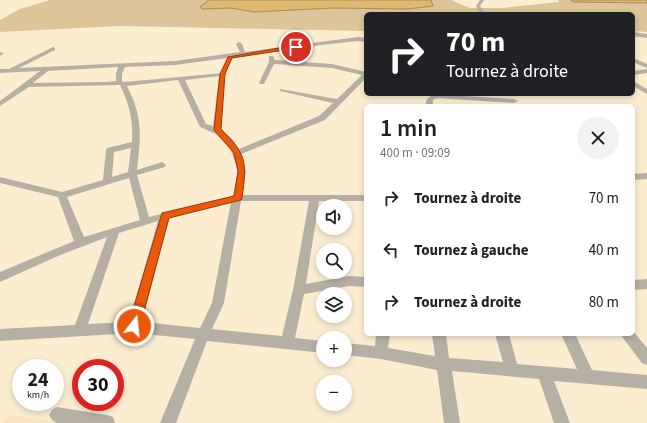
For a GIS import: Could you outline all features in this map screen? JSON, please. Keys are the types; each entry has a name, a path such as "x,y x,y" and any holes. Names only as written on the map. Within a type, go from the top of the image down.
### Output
{"street":[{"path":"482,0 478,6 482,12"},
{"path":"635,34 647,36"},
{"path":"27,85 105,84 181,79 226,65 244,55 358,39 364,40"},
{"path":"239,44 244,55"},
{"path":"10,71 53,50"},
{"path":"262,83 272,62 270,51"},
{"path":"635,61 647,66"},
{"path":"272,62 340,68 364,74"},
{"path":"640,63 647,62"},
{"path":"0,71 175,63 226,65"},
{"path":"217,130 226,65"},
{"path":"122,66 119,74 121,83 132,102 136,124 136,144 132,173 145,221"},
{"path":"0,104 27,85 46,69"},
{"path":"635,73 647,71"},
{"path":"238,153 322,118 364,77"},
{"path":"168,423 203,335 218,303 242,171 238,153 231,143 217,130 203,125 181,79"},
{"path":"635,84 647,92"},
{"path":"282,90 339,102"},
{"path":"443,96 515,104"},
{"path":"107,181 110,150 136,144"},
{"path":"0,180 62,195 162,165"},
{"path":"635,177 647,176"},
{"path":"62,195 80,242"},
{"path":"0,277 30,262 115,230 238,198 364,198"},
{"path":"287,343 300,290 314,199"},
{"path":"134,326 165,216"},
{"path":"80,329 115,230"},
{"path":"300,290 349,281 364,282"},
{"path":"635,285 647,284"},
{"path":"0,335 134,326 203,335 316,346"},
{"path":"381,354 383,336"},
{"path":"439,336 452,423"},
{"path":"503,336 512,370"},
{"path":"569,336 587,376"},
{"path":"629,336 647,358"},
{"path":"352,350 443,364 647,382"},
{"path":"544,373 562,423"},
{"path":"57,415 107,423"}],"shaded area":[{"path":"50,0 451,0 470,8 502,8 559,2 558,0 571,0 573,2 647,3 647,32 635,31 635,12 364,12 364,31 119,26 0,32 0,20 20,9"},
{"path":"209,0 431,0 433,6 408,9 333,8 254,12 231,8 202,9 200,7"},
{"path":"571,0 647,0 647,3 573,2"},
{"path":"9,415 69,423 3,423"}],"route":[{"path":"134,326 165,216 238,198 242,171 238,153 231,143 217,130 223,82 222,74 230,57 296,47"}]}
